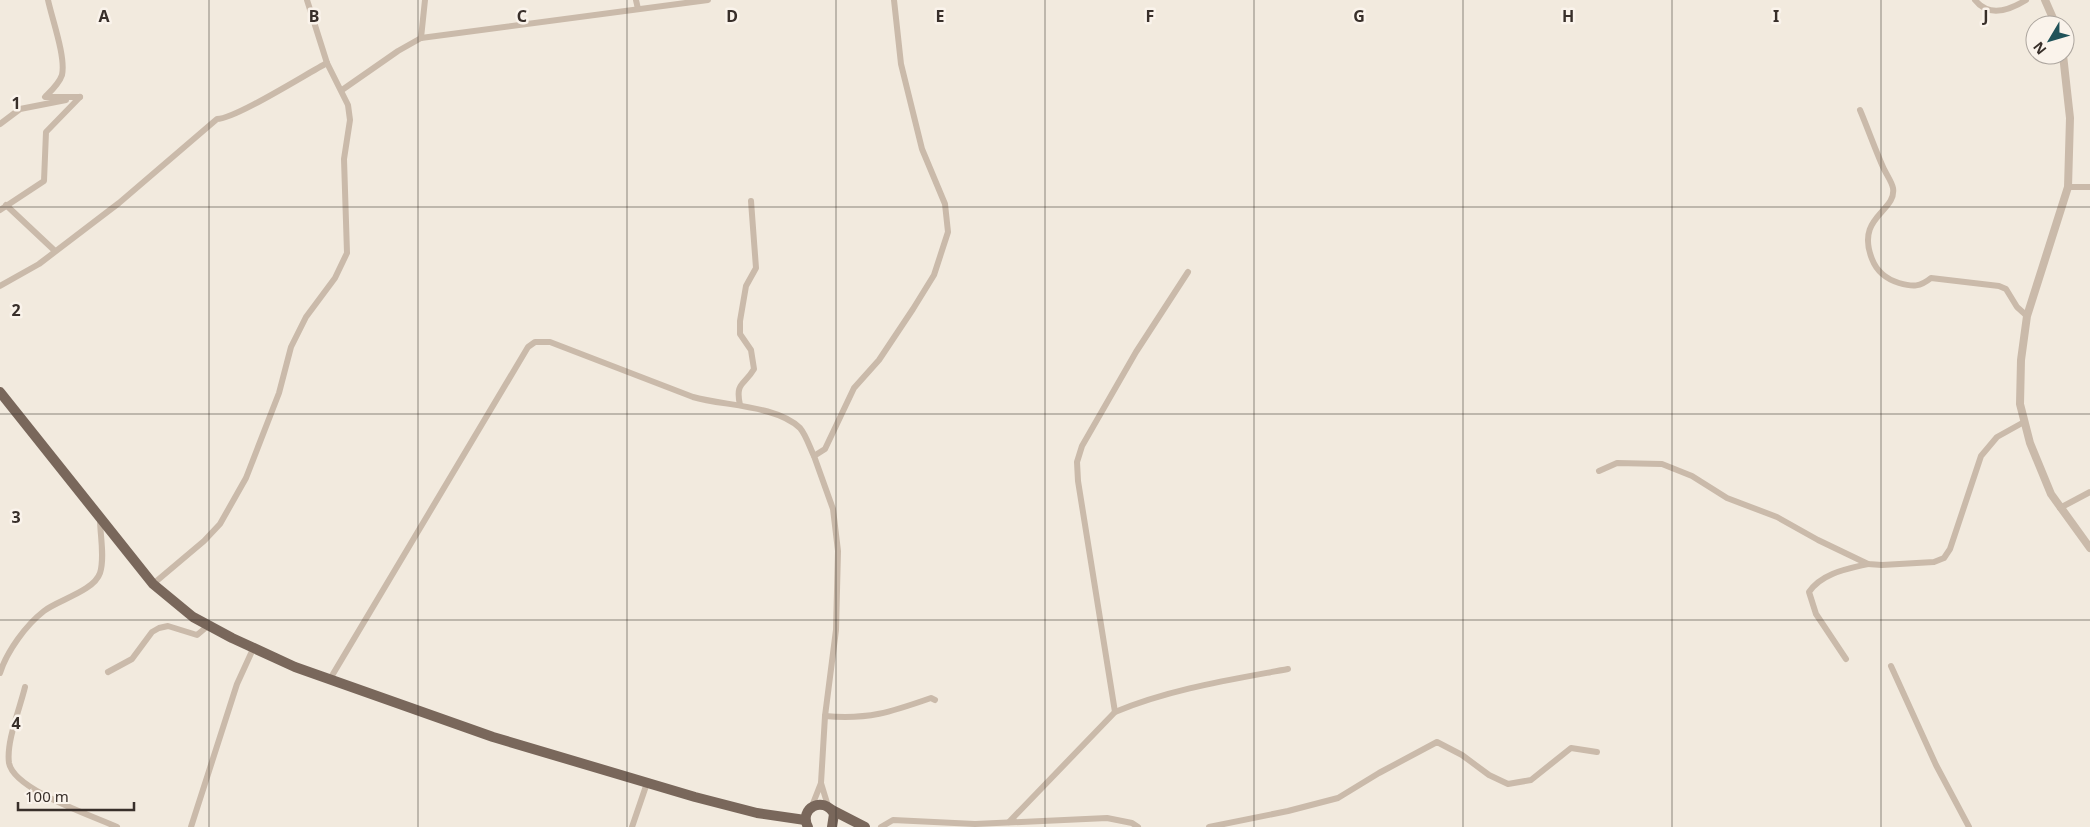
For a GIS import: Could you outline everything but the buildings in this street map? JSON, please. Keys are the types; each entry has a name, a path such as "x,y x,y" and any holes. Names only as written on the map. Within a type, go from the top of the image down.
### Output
{"main road":[{"path":"0,392 153,584 193,617 252,649 330,680 493,737 647,784 757,813 806,823 807,812 812,806 820,804 865,827"},
{"path":"830,808 834,818 832,827"}],"street":[{"path":"48,0 62,73 59,81 45,97 80,97"},
{"path":"153,584 204,541 220,524 246,478 278,393 291,347 306,317 335,278 347,253 344,158 350,120 348,105 342,90 326,63 307,0"},
{"path":"421,38 425,0"},
{"path":"636,0 638,9"},
{"path":"342,90 398,51 421,38 708,0"},
{"path":"814,456 825,449 854,388 879,360 914,309 934,275 948,232 945,204 922,149 901,64 894,0"},
{"path":"1975,0 1983,8 1997,11 2008,10 2026,0"},
{"path":"2045,0 2052,15"},
{"path":"0,286 31,269 119,203 217,119 223,119 242,111 326,63"},
{"path":"2064,65 2070,118 2068,187 2027,316 2019,384 2020,404 2024,422 2043,477 2060,508 2090,548"},
{"path":"0,124 20,109 80,97"},
{"path":"0,210 44,182 46,132 80,97"},
{"path":"1860,110 1879,159 1893,187 1891,202 1876,216 1867,236 1868,249 1876,270 1883,276 1910,286 1920,286 1931,278 2006,288 2017,308 2027,316"},
{"path":"2068,187 2090,187"},
{"path":"740,406 739,386 749,378 754,369 750,350 740,334 740,321 746,286 756,268 751,201"},
{"path":"6,205 55,250"},
{"path":"1115,712 1076,462 1093,426 1126,368 1188,272"},
{"path":"330,680 528,347 535,342 550,342 693,397 711,402 740,406 782,417 800,429 814,456 833,510 838,551 836,630 825,716 821,784 812,806"},
{"path":"1846,659 1816,614 1809,592 1813,586 1826,576 1868,564 1934,562 1944,558 1950,549 1981,456 1997,437 2024,422"},
{"path":"1599,471 1617,463 1662,464 1692,476 1728,498 1777,517 1825,544 1868,564"},
{"path":"2060,508 2090,492"},
{"path":"0,673 23,633 44,611 74,596 97,578 101,563 100,517"},
{"path":"108,672 132,659 152,632 159,628 168,626 197,635 209,626"},
{"path":"191,827 237,684 252,649"},
{"path":"1891,666 1936,765 1969,827"},
{"path":"1009,822 1115,712 1137,703 1194,686 1288,669"},
{"path":"25,687 9,749 9,764 12,769 23,782 37,791 117,827"},
{"path":"825,716 864,717 883,714 931,698 935,700"},
{"path":"1209,827 1288,811 1338,798 1379,772 1437,742 1462,755 1488,775 1508,784 1531,780 1571,748 1597,752"},
{"path":"632,827 647,784"},
{"path":"821,784 830,808"},
{"path":"881,827 893,820 975,824 1107,818 1132,823 1138,827"}]}
